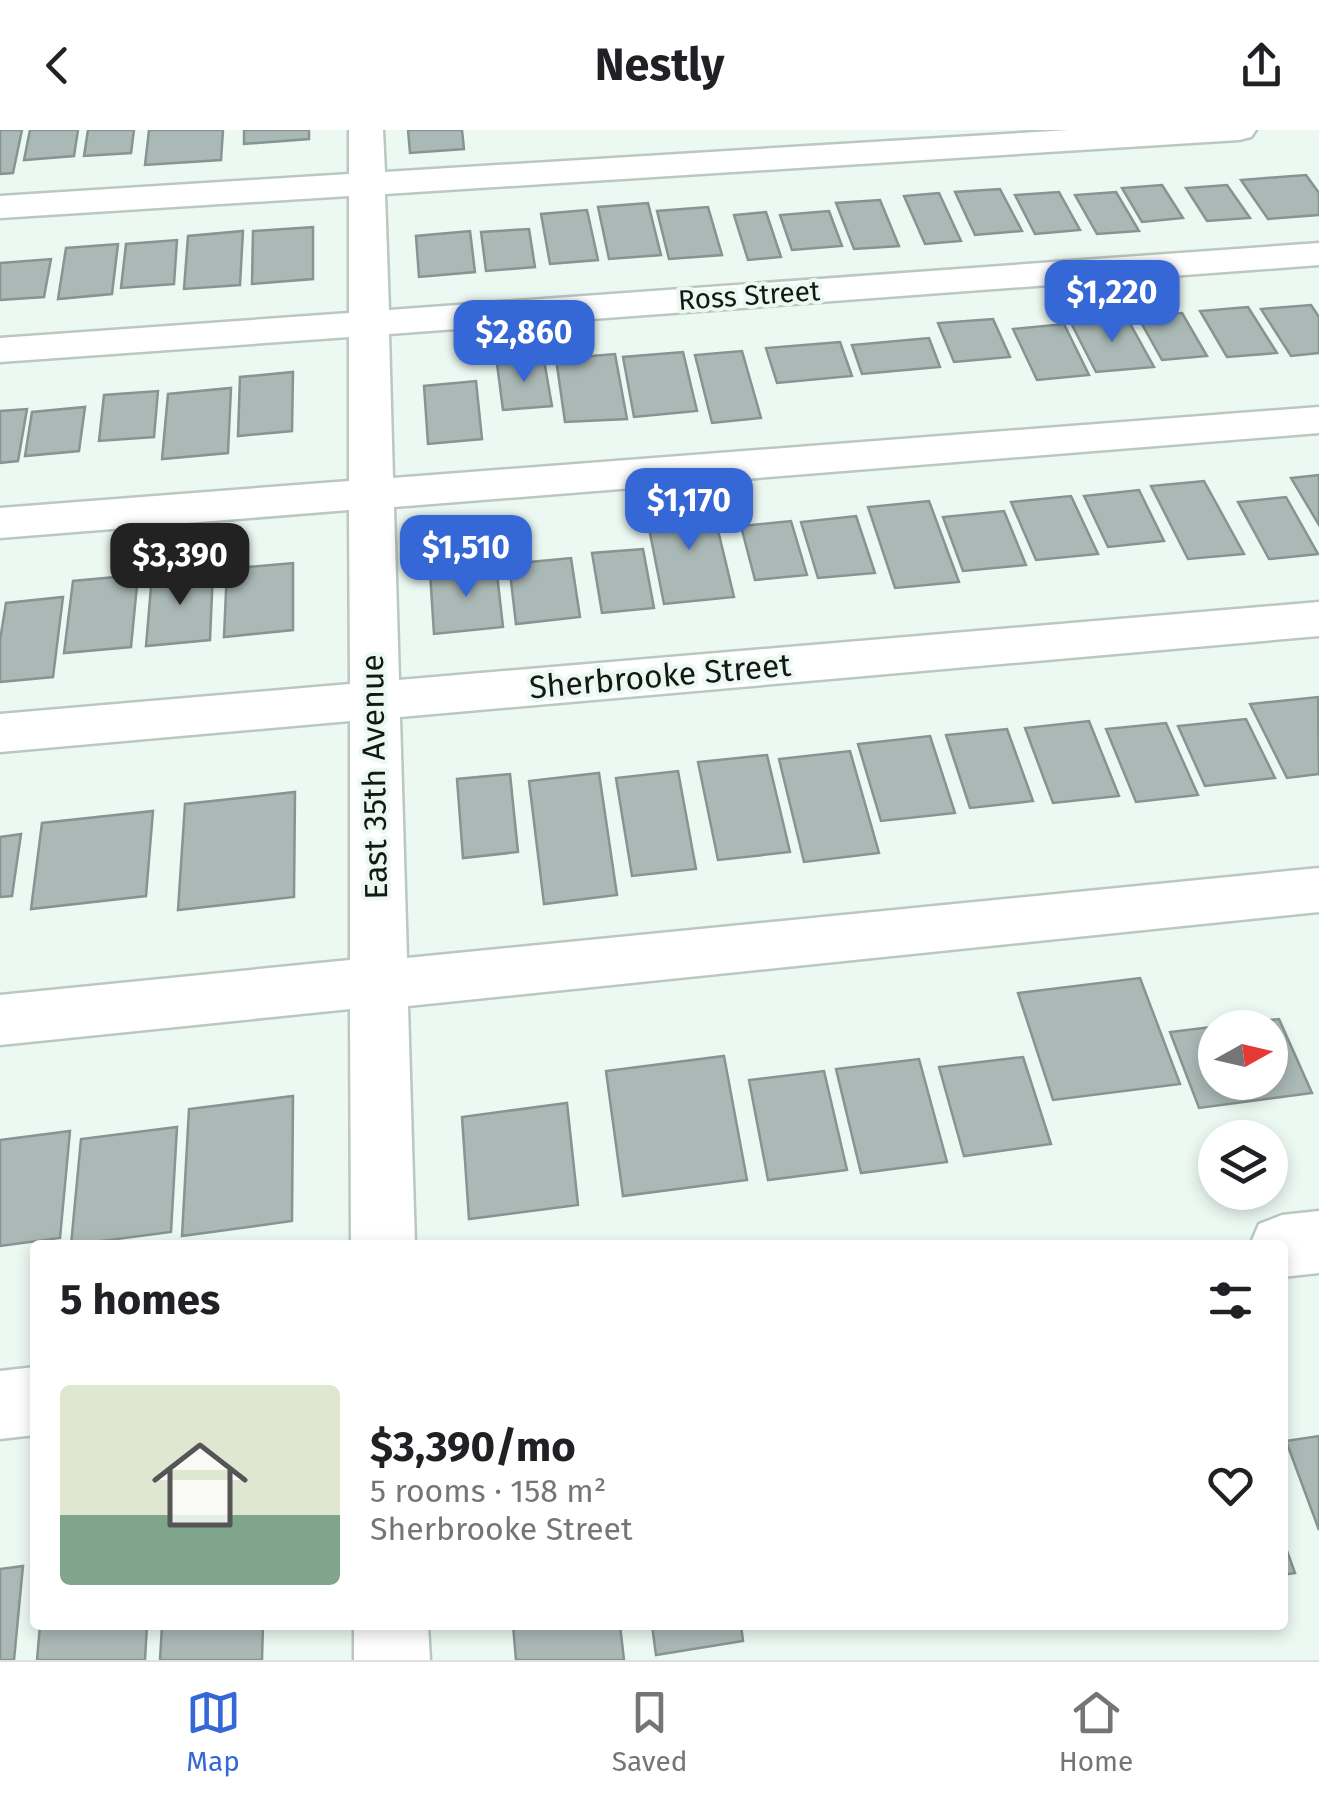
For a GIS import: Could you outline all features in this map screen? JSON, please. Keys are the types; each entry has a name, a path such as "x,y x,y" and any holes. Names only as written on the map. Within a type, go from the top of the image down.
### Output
{"street":[{"name":"East 35th Avenue","path":"366,130 383,1240"},
{"path":"0,207 1239,130"},
{"name":"Ross Street","path":"0,350 1319,254"},
{"path":"0,523 1319,420"},
{"name":"Sherbrooke Street","path":"0,732 1319,618"},
{"path":"0,1020 1319,890"},
{"path":"1288,1245 1319,1242"},
{"path":"0,1405 30,1402"},
{"path":"391,1630 392,1660"}],"building":[{"path":"0,130 22,130 13,173 0,174"},
{"path":"30,130 78,130 74,156 24,160"},
{"path":"88,130 134,130 131,153 84,156"},
{"path":"149,130 223,130 221,160 145,165"},
{"path":"244,130 309,130 309,139 244,144"},
{"path":"408,130 462,130 464,149 410,153"},
{"path":"1306,175 1319,193 1319,215 1268,219 1241,180"},
{"path":"1162,185 1183,218 1142,222 1122,188"},
{"path":"1227,185 1250,218 1207,221 1186,188"},
{"path":"1000,189 1022,231 975,235 955,192"},
{"path":"1059,192 1080,230 1035,234 1015,195"},
{"path":"1116,192 1139,231 1097,234 1075,195"},
{"path":"939,193 961,241 925,244 904,196"},
{"path":"880,200 899,246 854,249 836,203"},
{"path":"648,203 661,255 609,259 598,207"},
{"path":"708,207 722,255 669,259 657,211"},
{"path":"587,210 598,260 550,264 541,214"},
{"path":"829,211 842,246 792,250 780,215"},
{"path":"766,212 781,257 748,260 734,215"},
{"path":"313,227 313,279 252,284 253,231"},
{"path":"529,229 535,267 486,271 481,232"},
{"path":"243,231 240,285 184,289 188,236"},
{"path":"470,231 475,272 419,277 416,236"},
{"path":"177,240 174,284 121,288 126,244"},
{"path":"118,244 112,294 58,299 66,248"},
{"path":"51,259 44,297 0,300 0,263"},
{"path":"1311,305 1319,317 1319,353 1291,356 1261,309"},
{"path":"1248,307 1277,353 1227,357 1200,311"},
{"path":"1182,313 1207,356 1162,360 1138,317"},
{"path":"1127,318 1154,367 1096,372 1071,323"},
{"path":"993,319 1010,357 954,362 938,323"},
{"path":"1064,324 1089,375 1037,380 1013,329"},
{"path":"929,338 940,367 862,374 852,345"},
{"path":"840,342 852,376 777,383 766,348"},
{"path":"742,351 761,418 712,423 695,355"},
{"path":"683,352 697,411 634,417 623,357"},
{"path":"615,354 627,419 565,422 556,359"},
{"path":"544,360 552,406 503,410 497,364"},
{"path":"293,372 292,431 238,436 240,377"},
{"path":"476,381 482,439 428,444 424,386"},
{"path":"231,388 228,453 162,459 168,394"},
{"path":"158,391 154,437 99,441 104,395"},
{"path":"85,407 79,451 25,456 32,412"},
{"path":"27,409 18,461 0,463 0,411"},
{"path":"1319,475 1319,525 1291,478"},
{"path":"1204,481 1244,554 1188,559 1151,486"},
{"path":"1139,490 1164,541 1108,547 1084,496"},
{"path":"1071,496 1098,554 1036,560 1011,502"},
{"path":"1286,497 1318,554 1269,559 1238,502"},
{"path":"711,501 734,597 664,604 645,508"},
{"path":"929,501 959,582 895,588 868,507"},
{"path":"1004,511 1026,565 963,571 943,517"},
{"path":"856,516 875,573 818,578 801,522"},
{"path":"791,521 807,575 755,580 741,526"},
{"path":"643,549 654,608 602,613 592,553"},
{"path":"571,558 580,617 516,624 509,564"},
{"path":"293,563 293,630 224,637 227,569"},
{"path":"496,565 503,627 434,634 430,572"},
{"path":"213,570 210,640 146,646 152,575"},
{"path":"138,575 131,647 64,653 73,581"},
{"path":"63,597 53,677 0,682 0,640 6,603"},
{"path":"1318,697 1319,774 1287,778 1250,704"},
{"path":"1246,719 1275,778 1205,786 1178,726"},
{"path":"1089,721 1119,796 1053,803 1025,728"},
{"path":"1166,723 1198,795 1136,802 1106,729"},
{"path":"1007,729 1033,801 970,808 946,735"},
{"path":"930,736 955,813 881,821 858,744"},
{"path":"850,751 879,853 804,862 779,759"},
{"path":"767,755 790,852 718,860 698,762"},
{"path":"678,771 696,869 632,876 616,778"},
{"path":"599,773 617,895 544,904 529,781"},
{"path":"510,774 518,852 463,858 457,779"},
{"path":"295,792 294,897 178,910 185,804"},
{"path":"153,811 146,896 31,909 42,823"},
{"path":"21,834 12,896 0,897 0,837"},
{"path":"1140,978 1180,1084 1053,1100 1018,993"},
{"path":"1198,1029 1198,1100 1259,1100 1199,1108 1170,1032"},
{"path":"1288,1039 1312,1093 1288,1096"},
{"path":"724,1056 747,1180 623,1196 606,1071"},
{"path":"1023,1057 1051,1144 964,1156 939,1067"},
{"path":"919,1059 947,1162 861,1173 836,1069"},
{"path":"824,1071 847,1170 768,1180 749,1080"},
{"path":"293,1096 292,1221 182,1236 189,1109"},
{"path":"567,1103 578,1205 469,1219 462,1117"},
{"path":"177,1127 171,1232 109,1240 71,1240 81,1139"},
{"path":"70,1131 60,1238 0,1246 0,1140"},
{"path":"1319,1436 1319,1530 1288,1446 1288,1441"},
{"path":"1288,1554 1295,1573 1288,1574"},
{"path":"23,1566 14,1660 0,1660 0,1569"},
{"path":"40,1630 147,1630 145,1660 37,1660"},
{"path":"162,1630 263,1630 262,1660 160,1660"},
{"path":"513,1630 621,1630 624,1660 516,1660"},
{"path":"653,1630 742,1630 743,1641 656,1655"}]}
